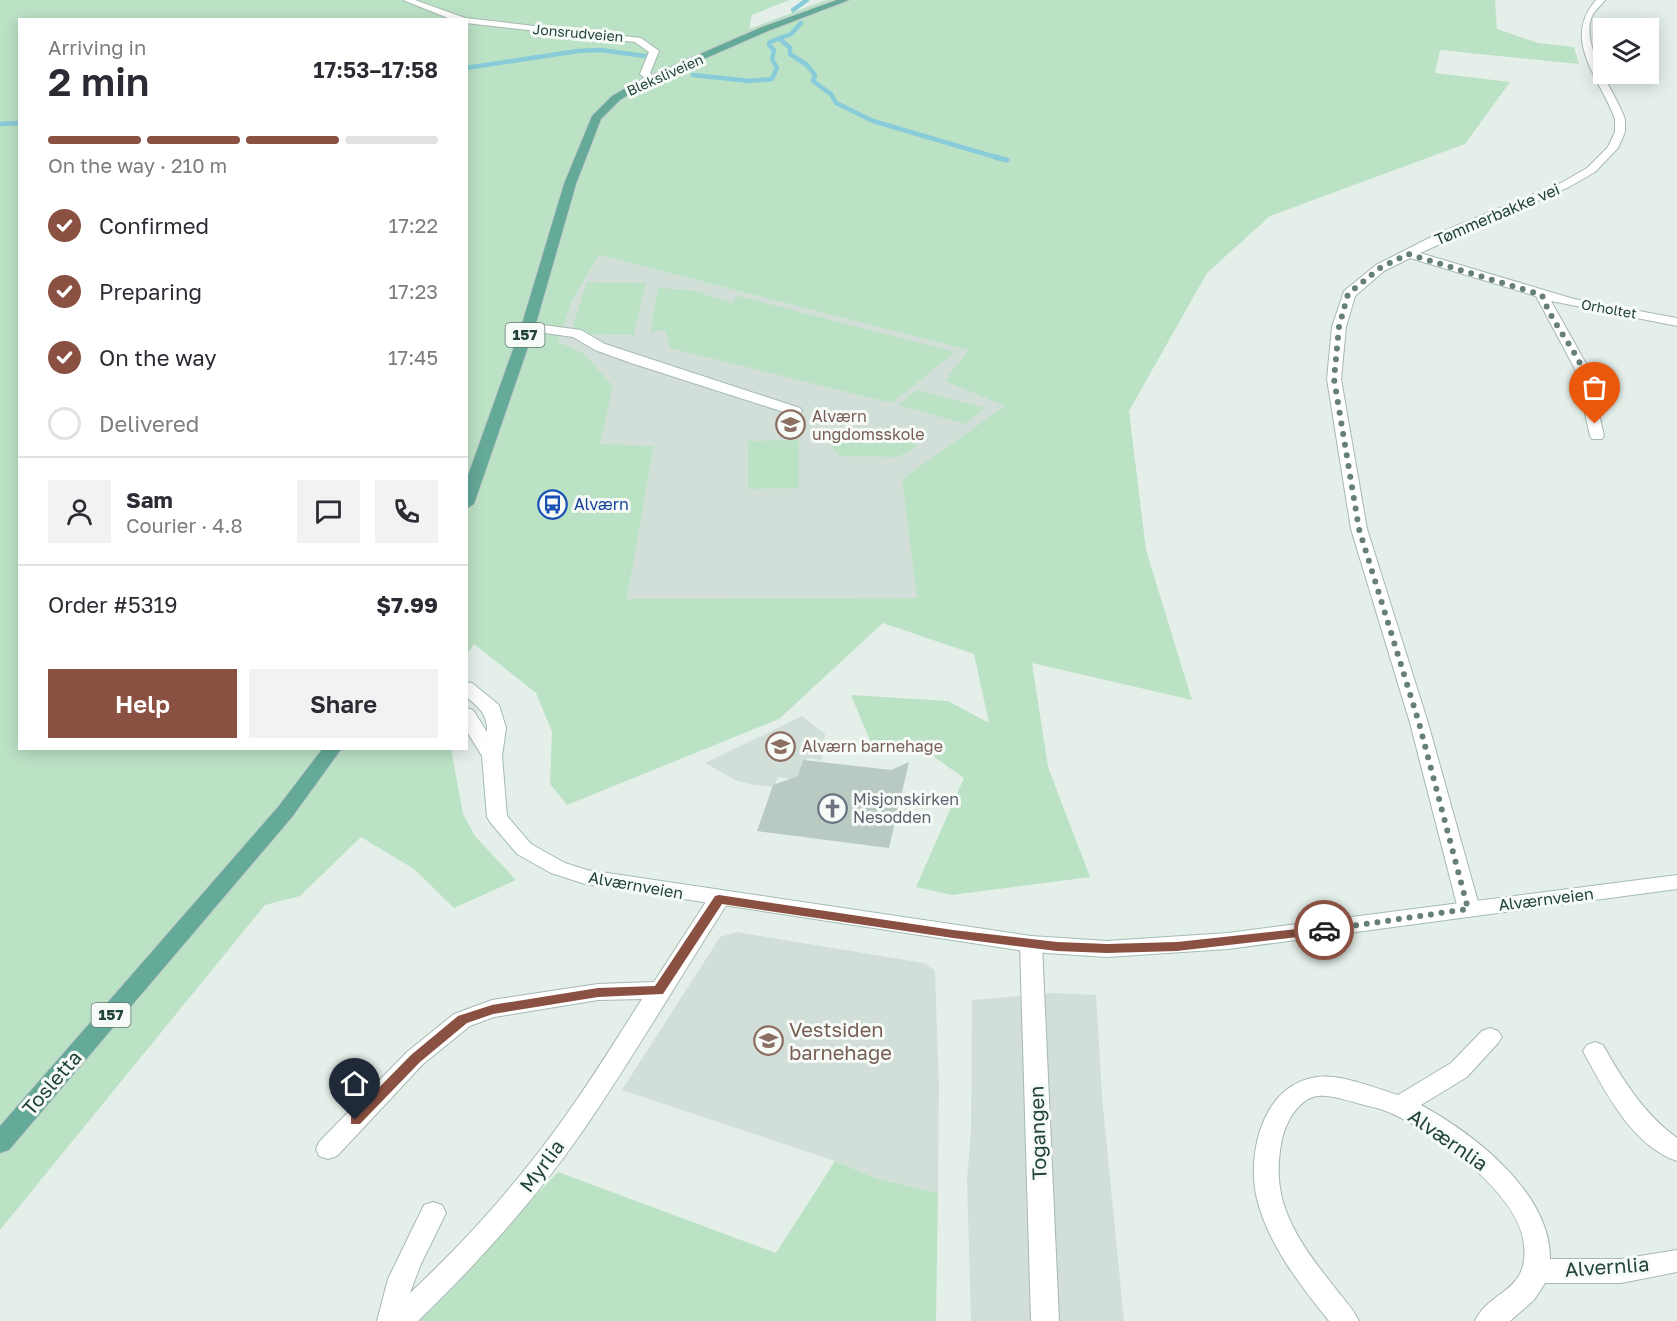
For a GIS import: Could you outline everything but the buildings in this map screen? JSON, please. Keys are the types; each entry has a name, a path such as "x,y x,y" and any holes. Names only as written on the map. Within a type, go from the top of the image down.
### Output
{"main road":[{"name":"Bleksliveien","path":"468,498 528,327 567,194 590,128 596,118 616,98 651,79 775,25 845,0"},
{"name":"Tosletta","path":"0,1143 285,812 332,750"}],"street":[{"name":"Jonsrudveien","path":"407,0 459,18"},
{"name":"Tømmerbakke vei","path":"1468,909 1419,723 1359,529 1334,379 1339,327 1348,294 1380,268 1565,185 1591,170 1608,155 1620,132 1620,118 1583,36 1585,20 1601,0"},
{"name":"Jonsrudveien","path":"468,20 638,40 654,51 645,74 651,79"},
{"name":"Orholtet","path":"1408,254 1542,295 1677,322"},
{"path":"1542,295 1548,313 1577,358 1592,393 1597,436"},
{"path":"528,327 576,333 600,347 636,360 795,411"},
{"name":"Alværnveien","path":"468,689 492,709 496,728 492,756 497,816 513,838 538,858 585,877 719,899 1031,944 1107,949 1177,946 1326,930 1677,882"},
{"name":"Alværnveien","path":"468,716 492,756"},
{"name":"Myrlia","path":"399,1321 452,1271 520,1195 573,1125 635,1032 658,990 719,899"},
{"name":"Togangen","path":"1031,944 1045,1321"},
{"path":"328,1149 416,1058 462,1020 492,1009 598,992 658,990"},
{"name":"Alværnlia","path":"1400,1106 1459,1070 1490,1038"},
{"path":"1594,1051 1611,1082 1631,1108 1677,1151"},
{"name":"Alværnlia","path":"1345,1321 1307,1273 1291,1246 1271,1202 1265,1172 1270,1135 1279,1114 1294,1095 1310,1088 1339,1088 1400,1106 1431,1122 1479,1157 1500,1178 1528,1219 1539,1256 1537,1271"},
{"path":"391,1321 394,1300 412,1254 433,1213"},
{"name":"Alvernlia","path":"1537,1271 1621,1270 1677,1261"},
{"path":"1489,1321 1525,1291 1537,1271"}],"shaded area":[{"name":"Alværn ungdomsskole","path":"599,255 968,350 1006,406 902,479 918,598 627,599 654,446 600,445 558,342 572,301"},
{"name":"Alværn barnehage","path":"802,716 825,734 821,760 807,758 803,774 792,779 778,777 774,787 754,785 735,780 705,763"},
{"path":"737,932 924,963 935,971 939,1084 938,1193 878,1179 835,1161 622,1090 720,937"},
{"path":"1051,993 1096,995 1102,1096 1124,1321 971,1321 967,1179 971,1131 972,1000"}],"green space":[{"path":"0,0 789,0 752,15 749,29 826,0 1495,0 1497,29 1538,43 1574,47 1579,64 1440,50 1435,73 1510,82 1465,144 1270,216 1207,273 1129,411 1146,550 1192,700 1032,663 1048,767 1090,877 952,895 916,887 964,778 930,754 871,743 851,695 948,701 989,723 974,654 883,623 779,719 567,805 550,784 552,732 536,693 474,644 468,653 468,18 18,18 18,750 451,750 463,814 475,836 516,880 454,908 414,869 361,837 300,896 265,905 0,1230","holes":["599,255 968,350 945,381 1005,406 902,479 917,598 627,599 654,446 600,444 613,386 583,353 558,342 572,301"]},
{"path":"587,282 646,283 634,335 570,334"},
{"path":"658,288 691,290 732,303 738,296 955,352 892,403 670,348 665,330 650,332"},
{"path":"917,390 984,408 966,424 898,405"},
{"path":"842,432 906,433 917,446 898,457 840,456 828,442"},
{"path":"799,440 799,488 748,489 748,441"},
{"path":"835,1161 878,1179 938,1193 936,1321 414,1321 558,1172 776,1253"}],"waterway":[{"path":"793,10 807,0"},
{"path":"779,38 791,34 801,23"},
{"path":"693,75 750,81 772,79 777,68 772,59 774,50 769,45 770,42 779,38"},
{"path":"779,38 790,48 790,54 807,65 815,75 813,81 831,94 836,103 873,121 996,157"},
{"path":"468,68 578,51 600,50 645,56"},
{"path":"0,124 18,123"},
{"path":"996,157 1007,160"},
{"path":"996,157 1002,159"}],"way so far":[{"path":"1324,930 1468,909 1460,871 1419,723 1359,529 1345,455 1342,416 1334,379 1339,327 1348,294 1380,268 1408,254 1542,295 1548,313 1577,358 1592,393 1595,424"}],"place":[{"name":"Alværn ungdomsskole","path":"791,425"},
{"name":"Alværn","path":"553,504"},
{"name":"Alværn barnehage","path":"781,746"},
{"name":"Misjonskirken Nesodden","path":"832,808"},
{"name":"Vestsiden barnehage","path":"768,1041"}],"route":[{"path":"355,1120 416,1058 462,1020 492,1009 598,992 658,990 719,899 953,934 1031,944 1107,949 1177,946 1324,930"}]}
